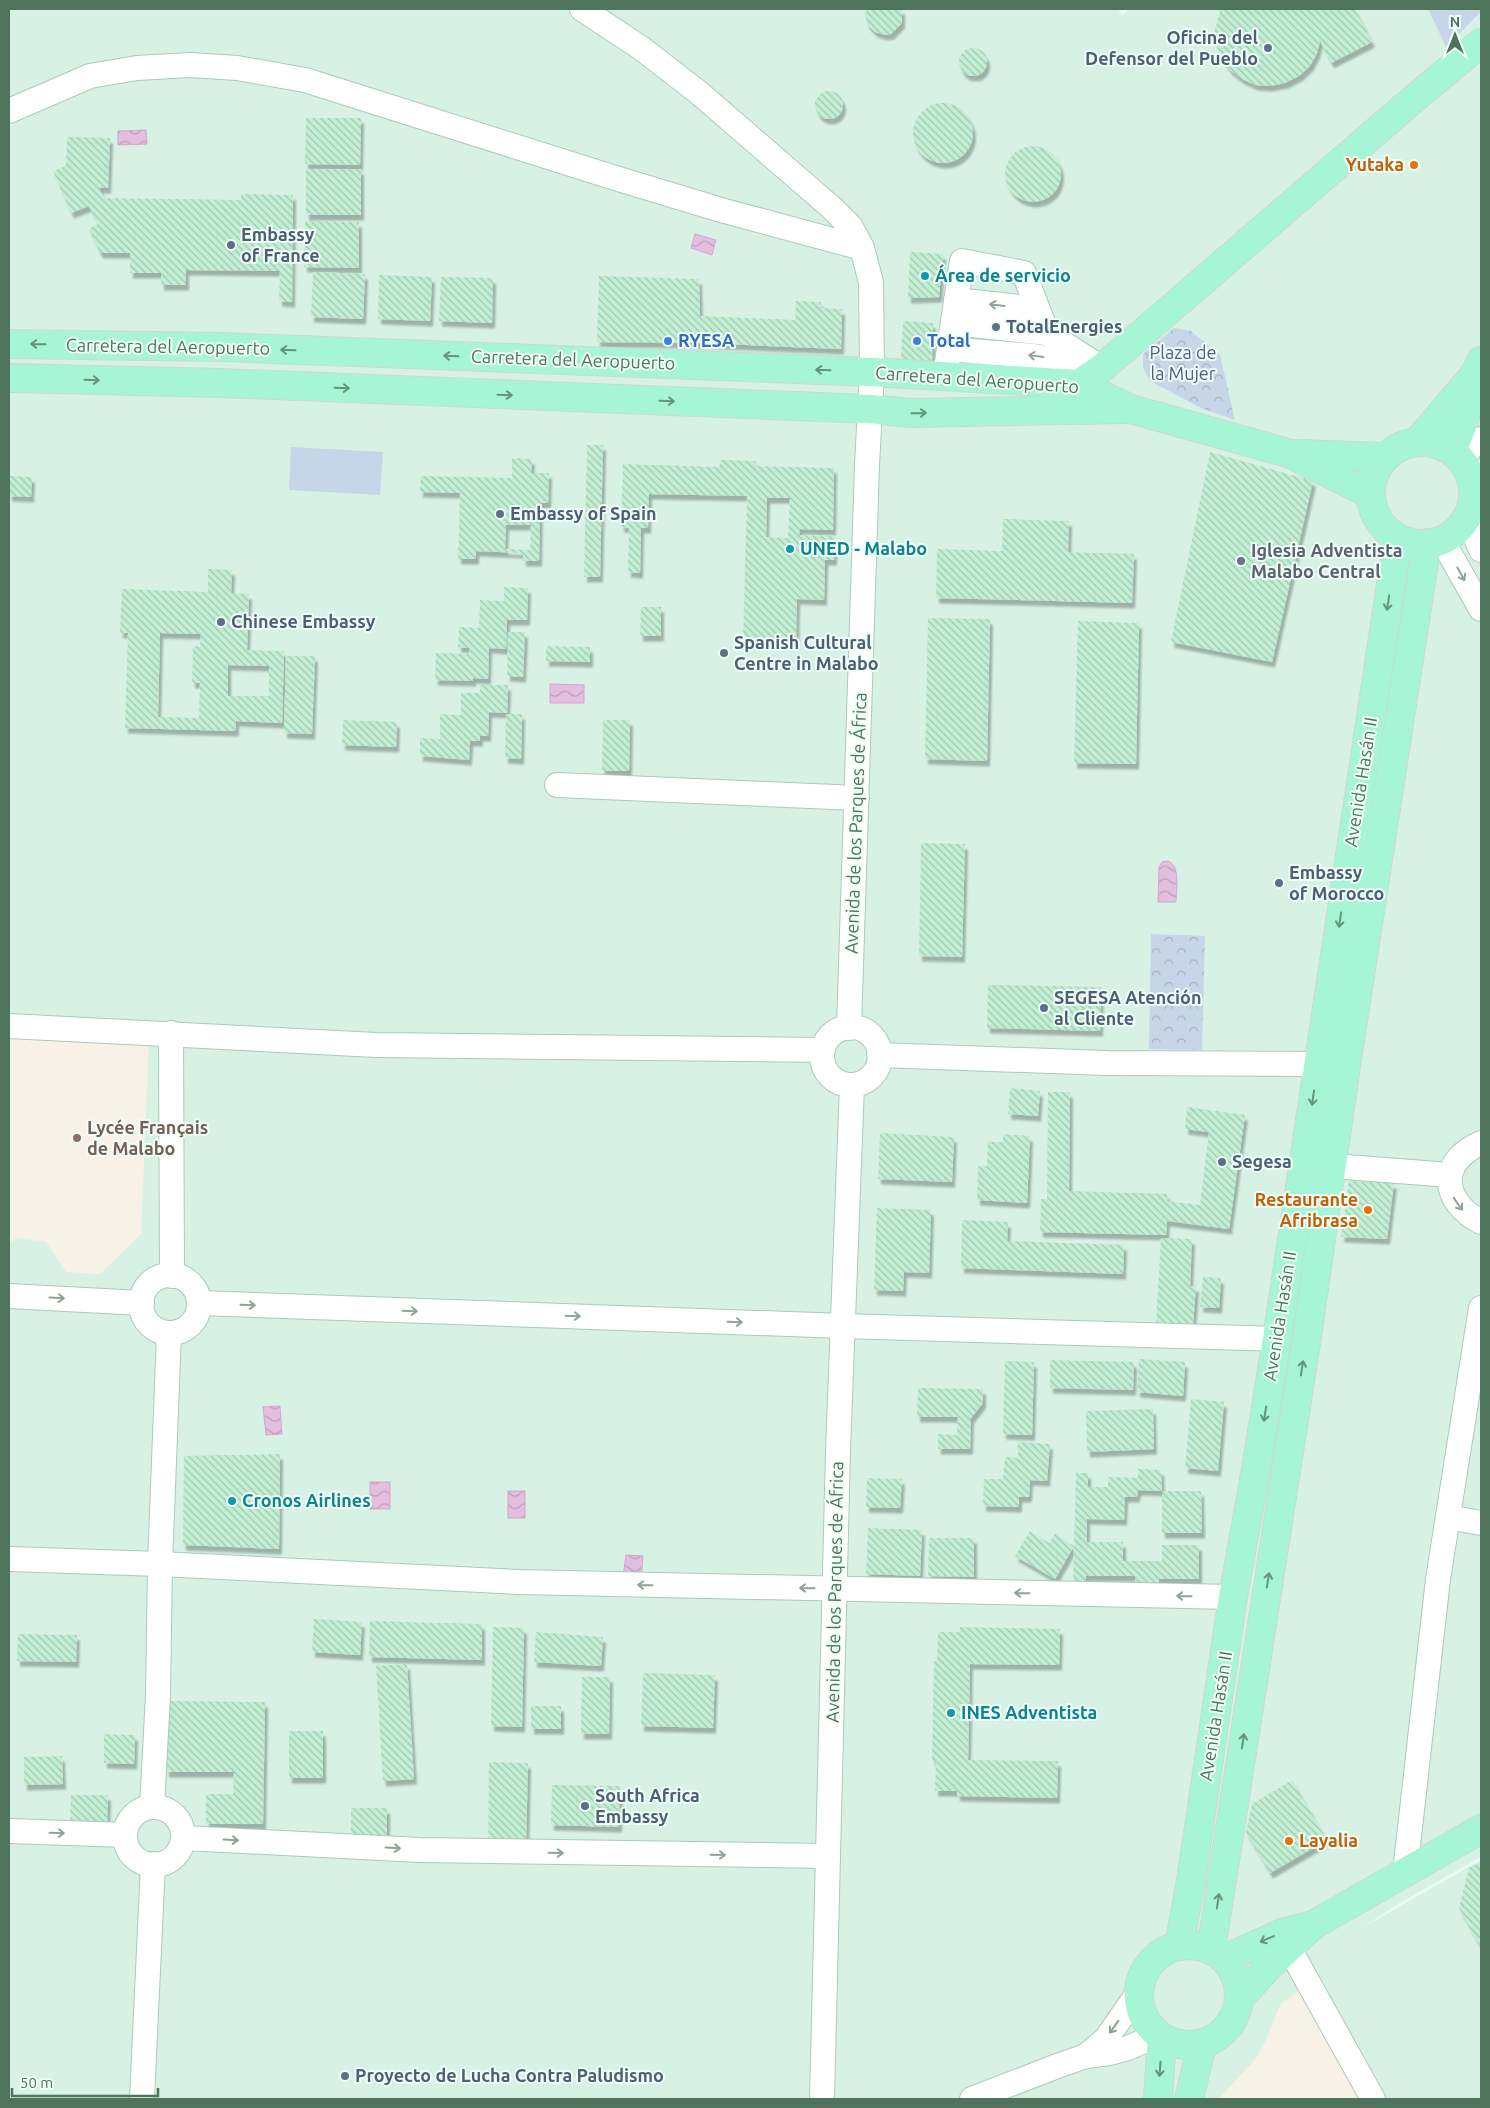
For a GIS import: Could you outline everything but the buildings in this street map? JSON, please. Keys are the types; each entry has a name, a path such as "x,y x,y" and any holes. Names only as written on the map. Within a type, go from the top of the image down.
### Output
{"main road":[{"path":"1064,409 1079,384 1102,368 1481,43"},
{"name":"Carretera del Aeropuerto","path":"9,344 222,347 872,372 1079,384 1131,409 1291,454 1370,494"},
{"path":"1417,442 1478,368"},
{"path":"1466,466 1429,442 1417,442 1394,450 1385,457 1374,474 1370,494 1378,519 1387,530 1398,538 1412,542 1434,541 1460,526 1467,517 1473,494 1466,466 1464,421 1478,368"},
{"name":"Carretera del Aeropuerto","path":"9,378 221,383 870,409 912,413 1131,409"},
{"name":"Carretera del Aeropuerto","path":"1291,454 1385,457"},
{"name":"Avenida Hasán II","path":"1179,1946 1233,1597 1256,1475 1398,538"},
{"name":"Avenida Hasán II","path":"1217,1954 1333,1166 1346,1066 1434,541"},
{"path":"1240,1998 1268,1967 1313,1925 1481,1829"},
{"path":"1217,1954 1313,1925"},
{"path":"1195,1945 1217,1954 1233,1970 1238,1984 1240,1998 1234,2019 1220,2035 1202,2044 1188,2046 1175,2044 1160,2036 1143,2016 1139,2005 1140,1980 1146,1968 1166,1950 1179,1946 1195,1945"},
{"path":"1158,2099 1160,2036"},
{"path":"1189,2099 1202,2044"}],"street":[{"name":"Avenida de los Parques de África","path":"582,9 641,48 698,92 832,208 851,226 862,248 871,282 872,372 849,1028"},
{"path":"9,111 90,76 137,68 181,66 237,68 305,80 721,210 862,248"},
{"path":"946,376 962,261 1024,273 1046,333"},
{"path":"956,300 1038,309"},
{"path":"953,323 1046,333 1102,368"},
{"path":"949,349 1034,356 1102,368"},
{"path":"1466,466 1481,439"},
{"path":"1467,517 1481,550"},
{"path":"1434,541 1481,609"},
{"path":"557,785 857,798"},
{"path":"9,1026 376,1045 822,1050"},
{"path":"843,1028 849,1028 856,1028 867,1033 876,1042 879,1055 879,1061 874,1073 864,1082 852,1085 839,1082 828,1075 823,1063 822,1050 832,1034 843,1028"},
{"path":"171,1033 172,1276"},
{"path":"879,1055 1106,1063 1318,1064"},
{"name":"Avenida de los Parques de África","path":"822,2099 843,1326 852,1085"},
{"path":"1481,1143 1472,1147 1452,1167 1449,1185 1457,1204 1464,1212 1481,1222"},
{"path":"1333,1166 1450,1175"},
{"path":"172,1276 189,1282 196,1291 199,1303 197,1316 188,1327 176,1333 169,1333 151,1326 144,1316 142,1303 145,1291 153,1281 172,1276"},
{"path":"9,1296 142,1303"},
{"path":"199,1303 1277,1339"},
{"path":"1406,1872 1438,1579 1481,1308"},
{"path":"152,1807 158,1695 160,1564 169,1333"},
{"path":"1448,1517 1481,1523"},
{"path":"9,1559 160,1564 519,1582 1233,1597"},
{"path":"152,1807 172,1813 180,1824 182,1838 179,1850 171,1859 153,1864 135,1858 127,1848 125,1836 128,1824 135,1814 140,1810 152,1807"},
{"path":"9,1831 125,1836"},
{"path":"182,1838 420,1850 828,1856"},
{"path":"142,2099 153,1864"},
{"path":"1290,1948 1373,2099"},
{"path":"1086,2056 1106,2039 1138,1993"},
{"path":"972,2099 1086,2056 1110,2054 1160,2036"}],"shaded area":[{"path":"9,9 1118,9 1122,16 1129,9 1428,9 1446,47 1481,12 1481,1857 1403,1901 1360,1929 1481,1860 1481,2099 9,2099"},
{"name":"Lycée Français de Malabo","path":"9,1035 149,1041 141,1234 100,1274 66,1272 46,1242 16,1238 9,1244"},
{"path":"1301,1990 1365,2099 1218,2099 1255,2060 1265,2042 1281,2003"}],"green space":[{"path":"1428,9 1481,9 1481,12 1446,47"},
{"name":"Plaza de la Mujer","path":"1174,328 1191,331 1220,355 1235,420 1201,408 1150,381 1143,368 1143,354"},
{"path":"291,447 383,452 380,495 289,490"},
{"path":"1151,934 1205,936 1202,1050 1149,1049"}],"water":[{"path":"146,130 147,144 118,145 118,131"},
{"path":"695,234 716,240 712,255 691,248"},
{"path":"550,684 584,685 584,703 550,703"},
{"path":"1168,861 1175,868 1176,873 1176,902 1158,902 1159,867 1162,862"},
{"path":"280,1406 282,1434 266,1435 263,1407"},
{"path":"370,1482 390,1482 390,1509 370,1509"},
{"path":"508,1491 525,1491 525,1518 508,1518"},
{"path":"626,1555 643,1556 641,1579 623,1577"}],"place":[{"name":"Oficina del Defensor del Pueblo","path":"1268,48"},
{"name":"Yutaka","path":"1414,165"},
{"name":"Embassy of France","path":"231,245"},
{"name":"Área de servicio","path":"925,276"},
{"name":"TotalEnergies","path":"996,327"},
{"name":"RYESA","path":"668,341"},
{"name":"Total","path":"917,341"},
{"name":"Embassy of Spain","path":"500,514"},
{"name":"UNED - Malabo","path":"790,549"},
{"name":"Iglesia Adventista Malabo Central","path":"1241,561"},
{"name":"Chinese Embassy","path":"221,622"},
{"name":"Spanish Cultural Centre in Malabo","path":"724,653"},
{"name":"Embassy of Morocco","path":"1279,883"},
{"name":"SEGESA Atención al Cliente","path":"1044,1008"},
{"name":"Lycée Français de Malabo","path":"77,1138"},
{"name":"Segesa","path":"1222,1162"},
{"name":"Restaurante Afribrasa","path":"1368,1210"},
{"name":"Cronos Airlines","path":"232,1501"},
{"name":"INES Adventista","path":"951,1713"},
{"name":"South Africa Embassy","path":"585,1806"},
{"name":"Layalia","path":"1289,1841"},
{"name":"Proyecto de Lucha Contra Paludismo","path":"345,2076"}]}
